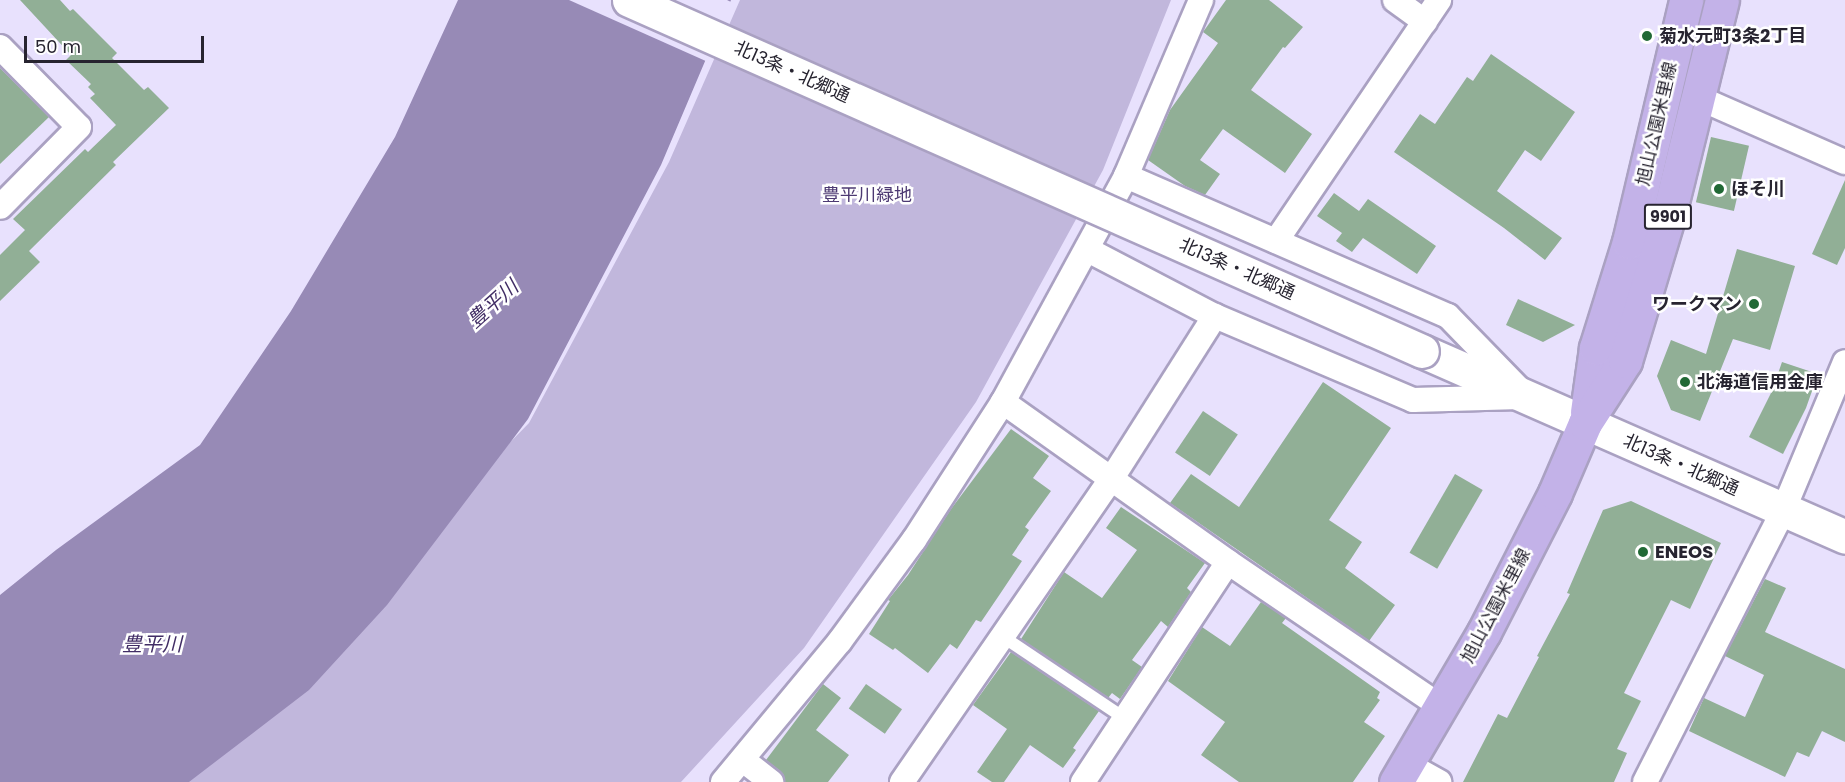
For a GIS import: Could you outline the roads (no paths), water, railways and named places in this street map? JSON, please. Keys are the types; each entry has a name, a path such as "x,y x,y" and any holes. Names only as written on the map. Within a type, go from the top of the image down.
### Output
{"main road":[{"name":"旭山公園米里線","path":"1585,423 1596,348 1629,242 1686,0"},
{"name":"旭山公園米里線","path":"1401,773 1484,632 1529,545 1585,423 1625,361 1669,214 1722,0"}],"street":[{"name":"北13条・北郷通","path":"629,0 1845,537"},
{"path":"723,782 840,641 914,540 1003,402 1088,250 1126,176 1201,0"},
{"path":"1395,0 1425,22"},
{"path":"1276,241 1439,0"},
{"path":"0,47 79,127 0,207"},
{"path":"1699,98 1845,162"},
{"path":"1126,176 1448,316 1527,397"},
{"path":"1088,250 1215,316 1413,400 1527,397"},
{"path":"902,782 1112,478 1215,316"},
{"path":"1645,782 1784,511 1845,362"},
{"path":"1003,402 1228,562 1441,707"},
{"path":"1083,782 1228,562"},
{"path":"743,760 771,782"},
{"path":"1401,773 1439,782"}],"lane":[{"path":"1002,636 1124,718"}],"water":[{"name":"豊平川","path":"458,0 731,0 661,165 528,419 387,605 309,690 189,782 0,782 0,595 56,550 200,445 291,311 395,137"}],"place":[{"name":"菊水元町3条2丁目","path":"1647,36"},
{"name":"ほそ川","path":"1719,189"},
{"name":"ワークマン","path":"1754,304"},
{"name":"北海道信用金庫","path":"1685,382"},
{"name":"ENEOS","path":"1643,552"}],"park label":[{"name":"豊平川緑地","path":"867,195"}]}
